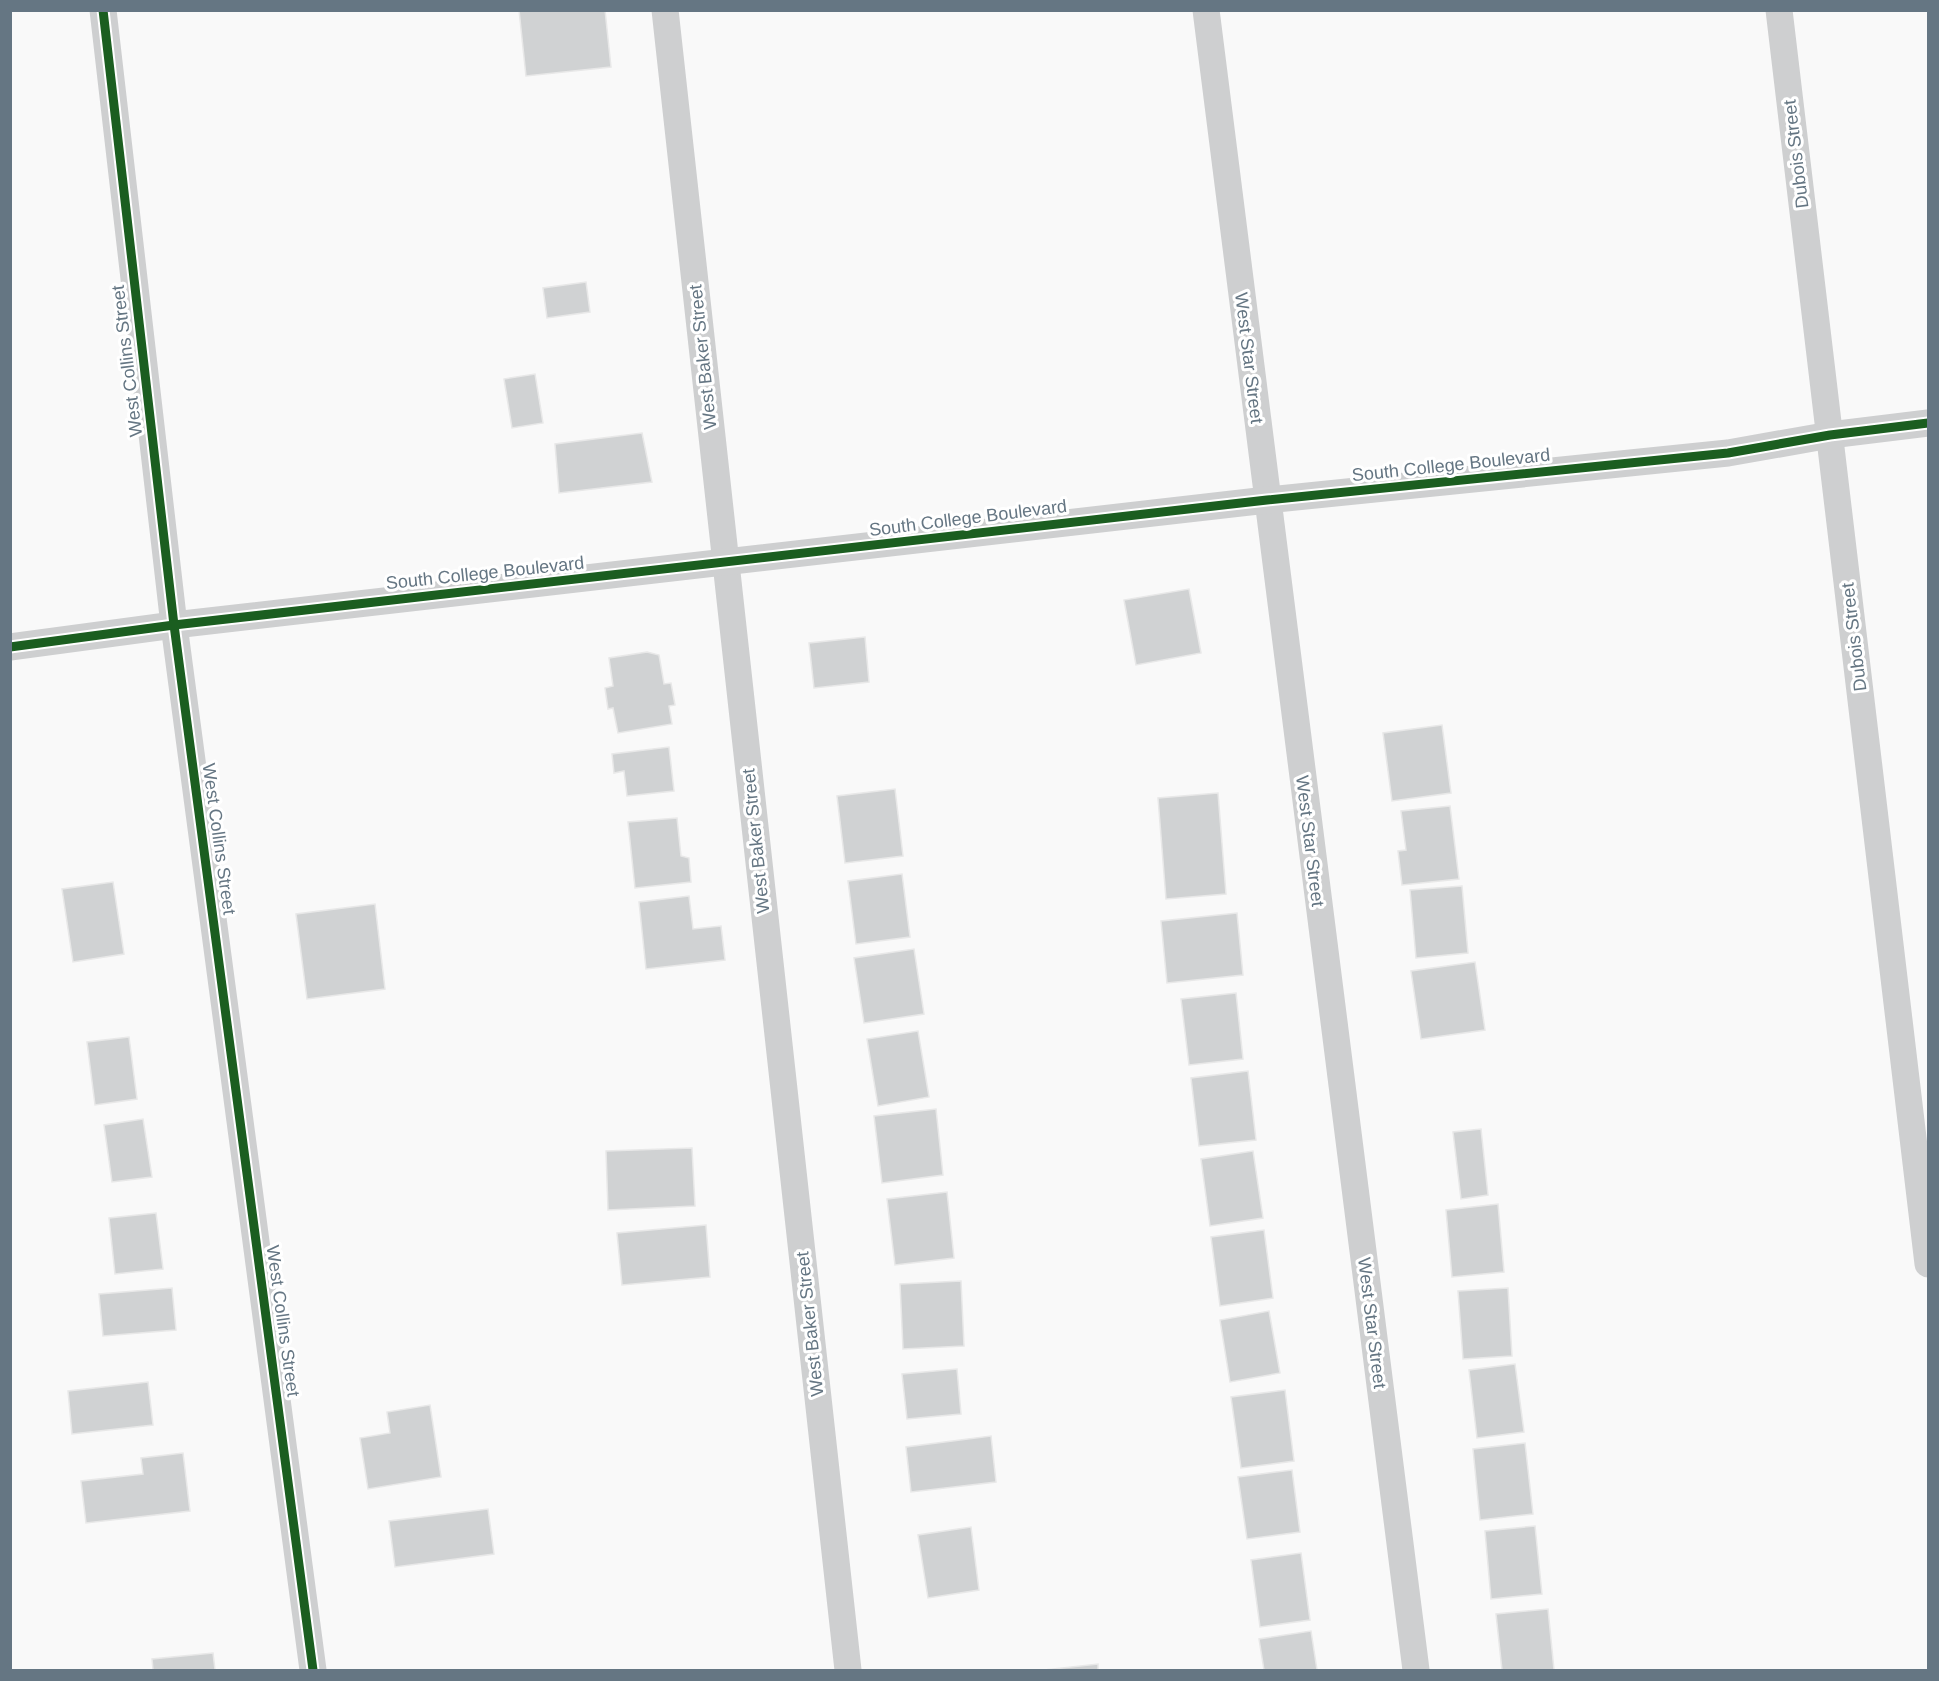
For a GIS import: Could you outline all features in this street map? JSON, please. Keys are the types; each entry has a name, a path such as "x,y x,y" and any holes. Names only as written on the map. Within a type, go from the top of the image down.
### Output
{"street":[{"name":"West Collins Street","path":"103,10 174,625 313,1671"},
{"name":"West Baker Street","path":"665,10 848,1671"},
{"name":"West Star Street","path":"1206,10 1416,1671"},
{"name":"Dubois Street","path":"1779,10 1929,1264"},
{"name":"South College Boulevard","path":"10,647 174,625 1267,500 1728,453 1830,435 1929,423"}],"building":[{"path":"519,10 605,10 611,67 526,76"},
{"path":"586,282 590,312 547,318 543,288"},
{"path":"535,374 543,423 512,428 504,379"},
{"path":"642,433 652,482 559,493 555,444"},
{"path":"1189,589 1201,653 1136,665 1124,600"},
{"path":"865,637 869,682 814,688 809,643"},
{"path":"647,652 659,655 664,684 671,683 675,705 669,706 672,724 618,733 613,708 608,709 605,688 613,686 609,658"},
{"path":"1442,725 1451,793 1392,801 1383,733"},
{"path":"669,747 674,791 627,796 624,771 614,773 612,754"},
{"path":"895,789 903,856 845,863 837,796"},
{"path":"1218,793 1226,894 1166,899 1158,798"},
{"path":"1450,806 1459,879 1402,885 1398,851 1406,850 1401,811"},
{"path":"677,818 681,856 689,858 691,882 635,888 628,822"},
{"path":"902,874 910,937 856,944 848,881"},
{"path":"113,882 124,954 73,962 62,889"},
{"path":"1462,886 1468,953 1416,958 1410,890"},
{"path":"689,896 693,929 721,926 725,960 646,969 639,902"},
{"path":"375,904 385,989 307,999 296,914"},
{"path":"1237,913 1243,975 1167,983 1161,921"},
{"path":"914,949 924,1014 864,1023 854,958"},
{"path":"1475,962 1485,1030 1421,1039 1411,971"},
{"path":"1236,993 1243,1059 1189,1065 1181,999"},
{"path":"918,1031 929,1097 878,1106 867,1039"},
{"path":"129,1037 137,1099 95,1105 87,1042"},
{"path":"1248,1071 1256,1140 1199,1146 1191,1078"},
{"path":"936,1109 943,1175 882,1183 874,1116"},
{"path":"143,1119 152,1177 112,1182 104,1125"},
{"path":"1481,1129 1488,1195 1461,1199 1453,1132"},
{"path":"692,1148 695,1206 608,1210 606,1151"},
{"path":"1253,1151 1263,1218 1210,1226 1201,1159"},
{"path":"947,1192 954,1258 895,1265 887,1199"},
{"path":"1498,1204 1504,1272 1452,1277 1446,1210"},
{"path":"156,1213 163,1269 115,1274 109,1218"},
{"path":"706,1225 710,1277 622,1285 617,1233"},
{"path":"1264,1230 1273,1298 1220,1306 1211,1237"},
{"path":"961,1281 964,1346 903,1349 900,1284"},
{"path":"172,1288 176,1330 103,1336 99,1294"},
{"path":"1508,1288 1512,1356 1463,1359 1458,1291"},
{"path":"1269,1311 1280,1373 1230,1382 1220,1320"},
{"path":"1515,1364 1524,1432 1477,1438 1469,1370"},
{"path":"957,1369 961,1414 907,1419 902,1374"},
{"path":"148,1382 153,1425 72,1434 68,1391"},
{"path":"1285,1390 1294,1461 1241,1468 1231,1397"},
{"path":"430,1405 441,1477 368,1489 360,1438 390,1433 387,1412"},
{"path":"991,1436 996,1482 911,1492 906,1447"},
{"path":"1525,1443 1533,1514 1480,1520 1473,1449"},
{"path":"183,1453 190,1511 86,1523 81,1481 143,1474 141,1458"},
{"path":"1292,1470 1300,1532 1247,1539 1238,1477"},
{"path":"488,1509 494,1554 395,1567 389,1521"},
{"path":"1535,1526 1542,1594 1491,1599 1485,1531"},
{"path":"971,1527 979,1590 928,1598 918,1535"},
{"path":"1301,1553 1310,1620 1260,1627 1251,1560"},
{"path":"1548,1609 1554,1670 1502,1670 1496,1614"},
{"path":"1311,1631 1317,1670 1264,1670 1259,1639"},
{"path":"213,1653 215,1670 153,1670 152,1659"},
{"path":"1098,1664 1098,1670 1044,1670"}],"cycle path":[{"path":"103,10 174,625 313,1670"},
{"path":"10,647 174,625 1267,500 1728,453 1830,435 1928,423"}]}
